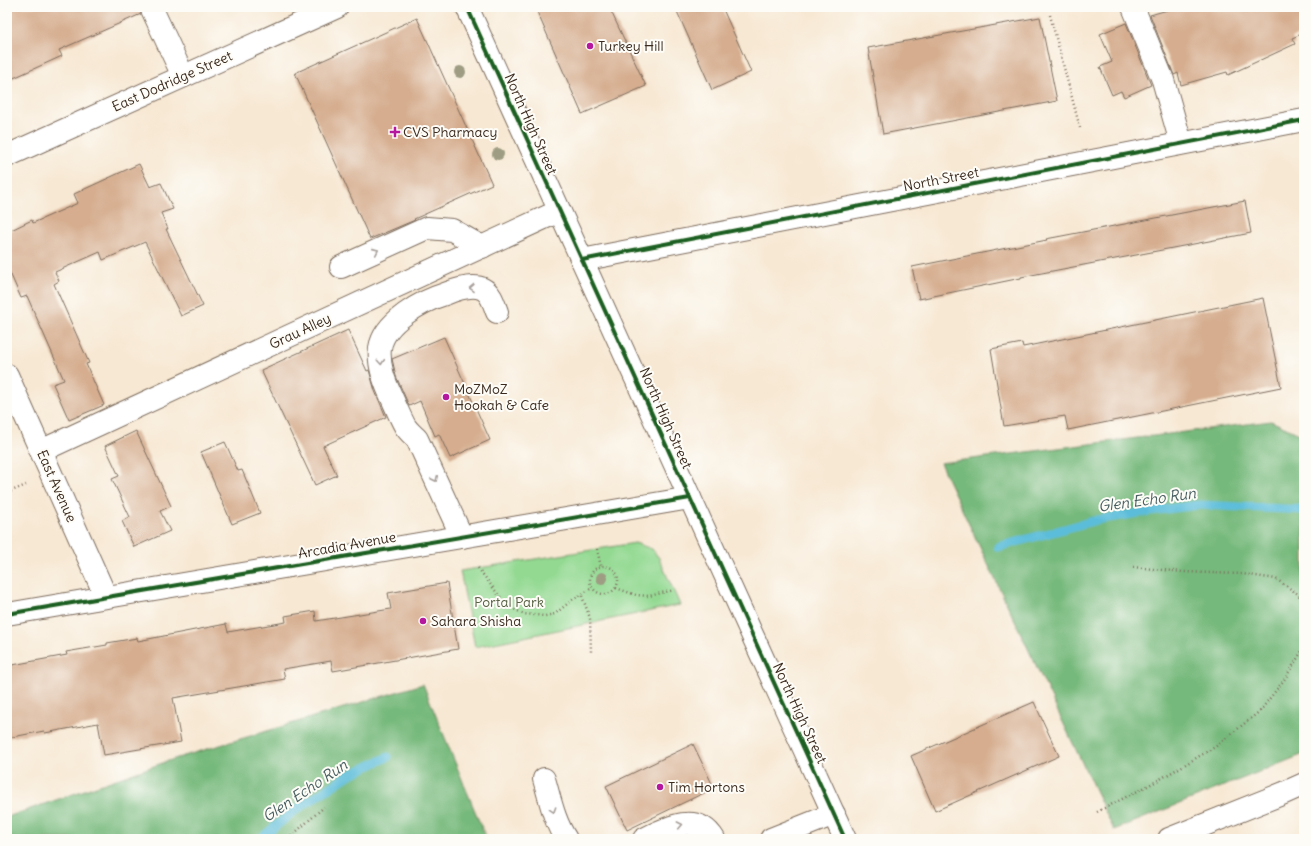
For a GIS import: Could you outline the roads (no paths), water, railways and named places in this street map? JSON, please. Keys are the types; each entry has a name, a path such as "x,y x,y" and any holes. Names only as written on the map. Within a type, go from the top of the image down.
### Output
{"street":[{"path":"150,7 183,76"},
{"name":"East Dodridge Street","path":"7,156 336,7"},
{"name":"North High Street","path":"467,7 845,839"},
{"path":"1133,7 1162,80 1181,143"},
{"name":"North Street","path":"582,260 1304,120"},
{"name":"Grau Alley","path":"40,451 559,211"},
{"path":"341,268 427,228 452,230 482,247"},
{"path":"462,537 417,439 405,426 384,380 380,348 386,334 408,311 440,295 458,289 472,287 482,288 488,292 497,312"},
{"name":"East Avenue","path":"7,376 106,597"},
{"name":"Arcadia Avenue","path":"7,614 690,498"},
{"path":"544,779 557,822 566,839"},
{"path":"1169,839 1304,784"},
{"path":"771,839 834,814"},
{"path":"644,839 664,829 692,823 703,826 714,839"}],"waterway":[{"name":"Glen Echo Run","path":"998,547 1097,520 1199,505 1304,510"},
{"name":"Glen Echo Run","path":"260,839 293,812 349,775 388,757"}],"place":[{"name":"Turkey Hill","path":"590,46"},
{"name":"CVS Pharmacy","path":"395,132"},
{"name":"MoZMoZ Hookah & Cafe","path":"446,397"},
{"name":"Sahara Shisha","path":"423,621"},
{"name":"Tim Hortons","path":"660,787"}],"park label":[{"name":"Portal Park","path":"509,602"}]}
